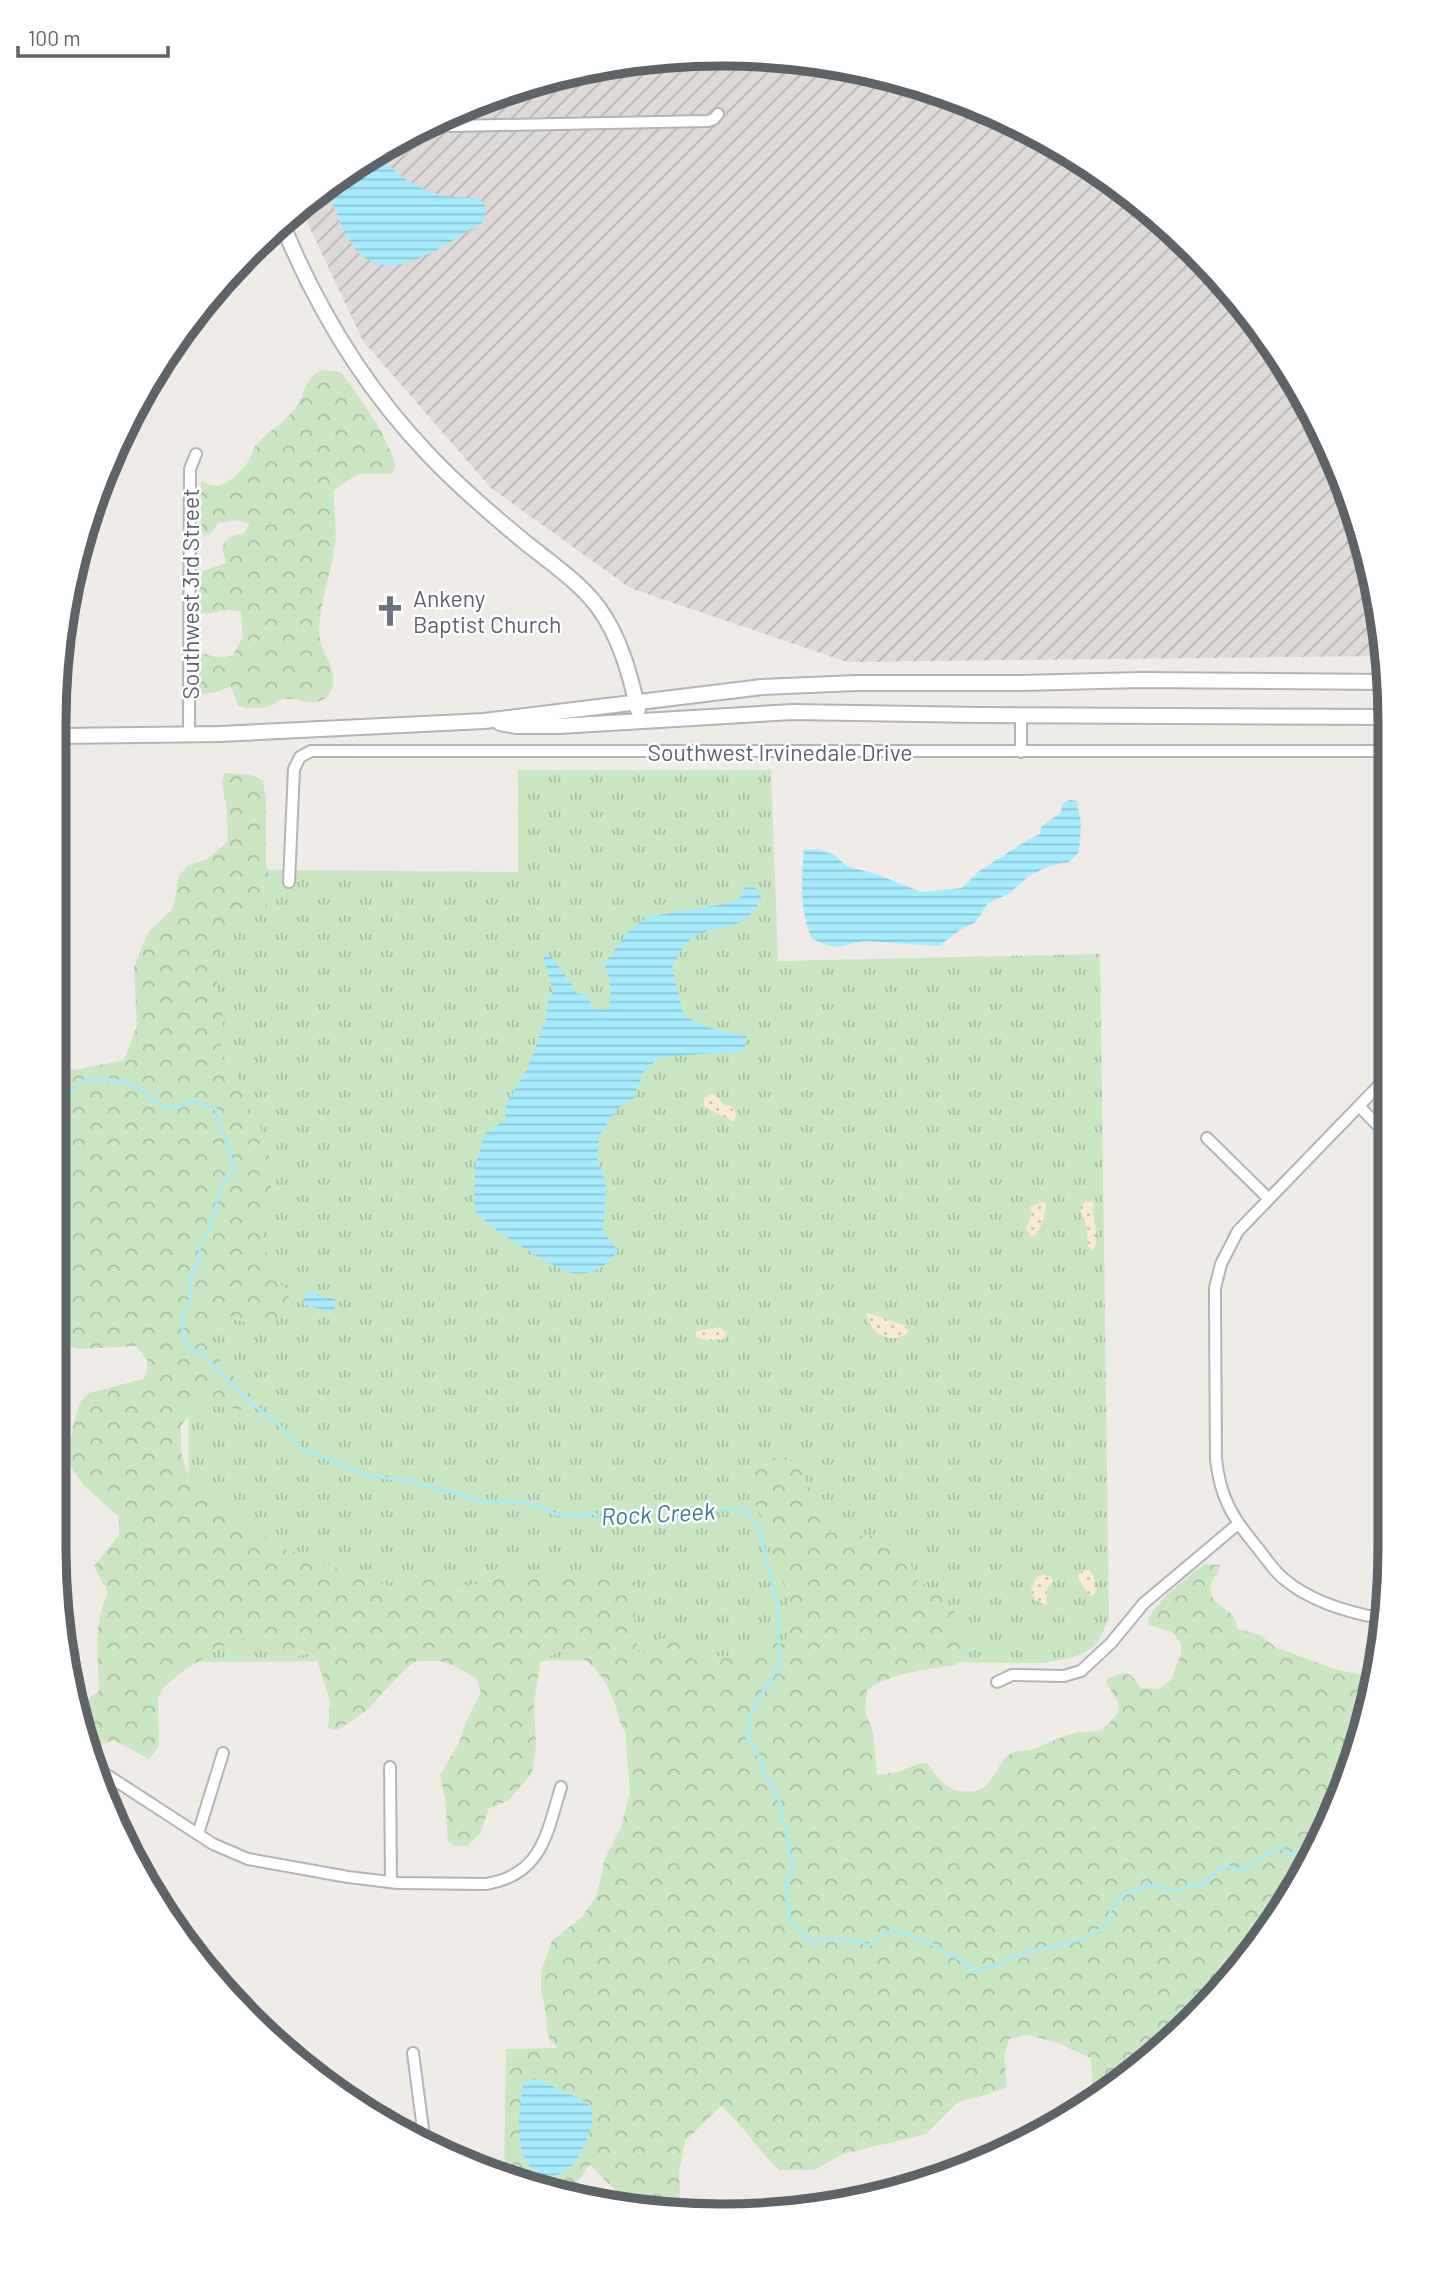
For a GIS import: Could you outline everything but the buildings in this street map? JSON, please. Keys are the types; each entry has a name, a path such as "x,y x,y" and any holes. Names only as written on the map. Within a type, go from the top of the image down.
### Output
{"main road":[{"path":"286,233 309,286 333,330 354,364 401,425 465,491 577,585 598,606 625,661 641,721"},
{"name":"Southwest Irvinedale Drive","path":"66,736 190,735 484,721 762,687 857,682 1376,682"},
{"name":"Southwest Irvinedale Drive","path":"484,721 516,726 793,712 1378,717"}],"street":[{"path":"450,126 708,121 718,114"},
{"name":"Southwest 3rd Street","path":"190,735 190,470 196,454"},
{"path":"1021,715 1021,752"},
{"name":"Southwest Irvinedale Drive","path":"289,882 294,769 300,757 311,751 1378,751"},
{"path":"1374,1616 1337,1607 1299,1590 1283,1579 1238,1524 1222,1493 1216,1459 1215,1288 1221,1264 1238,1231 1378,1086"},
{"path":"1359,1106 1378,1126"},
{"path":"1207,1138 1269,1199"},
{"path":"997,1682 1012,1675 1064,1676 1081,1671 1111,1643 1144,1603 1238,1524"},
{"path":"198,1834 223,1753"},
{"path":"390,1767 391,1882"},
{"path":"107,1775 213,1844 247,1859 391,1882 486,1884 518,1874 534,1860 543,1846 562,1787"},
{"path":"413,2053 423,2132"}],"shaded area":[{"path":"722,66 808,72 850,79 933,101 973,116 1050,154 1121,202 1186,258 1242,323 1290,394 1328,471 1355,552 1365,594 1374,656 847,662 630,588 491,488 363,341 305,217 394,154 471,116 511,101 594,79 636,72"}],"green space":[{"path":"322,370 341,372 379,429 396,467 392,474 358,474 334,490 335,544 319,634 332,672 333,686 329,694 324,699 313,702 283,699 261,708 238,706 231,686 211,693 199,693 198,657 203,653 215,657 232,656 243,637 241,612 228,610 201,613 199,602 202,571 227,563 222,549 225,541 244,533 250,524 236,520 218,523 213,531 204,537 201,528 201,481 218,486 237,474 249,460 256,445 294,410 309,380"},
{"path":"518,770 771,770 778,961 1100,954 1109,1619 1099,1640 1088,1650 1073,1657 1042,1663 685,1660 188,1662 190,869 518,872"},
{"path":"225,773 253,775 263,781 266,800 266,860 271,892 265,911 243,919 221,937 216,971 223,1034 218,1053 253,1091 250,1110 260,1124 271,1162 271,1197 263,1211 262,1243 282,1286 289,1290 288,1310 271,1322 246,1323 219,1309 210,1318 208,1330 217,1355 254,1396 245,1410 206,1404 194,1408 181,1426 181,1450 189,1477 225,1510 285,1550 394,1587 410,1588 426,1579 444,1579 456,1585 483,1584 509,1574 530,1571 626,1574 638,1584 633,1634 640,1653 651,1652 659,1639 683,1635 685,1645 694,1660 737,1656 754,1644 769,1645 785,1641 789,1630 787,1596 748,1484 753,1467 770,1457 793,1461 805,1477 821,1515 839,1535 879,1537 897,1545 905,1553 916,1580 936,1591 957,1615 963,1650 956,1665 909,1673 877,1684 867,1690 865,1712 873,1732 877,1775 899,1772 920,1763 927,1763 941,1781 958,1791 982,1789 1012,1753 1033,1749 1073,1733 1097,1731 1106,1727 1119,1711 1118,1702 1106,1682 1108,1678 1124,1673 1134,1678 1141,1688 1159,1689 1171,1680 1181,1654 1181,1643 1172,1632 1149,1625 1148,1620 1166,1596 1205,1564 1220,1565 1212,1583 1212,1597 1231,1613 1238,1629 1260,1635 1275,1647 1334,1669 1365,1675 1343,1760 1328,1800 1290,1877 1267,1913 1242,1948 1186,2013 1121,2069 1092,2089 1091,2058 1055,2042 1028,2035 1009,2039 1004,2056 1007,2087 958,2102 926,2134 843,2154 814,2170 779,2170 721,2106 685,2141 679,2172 680,2196 671,2202 627,2198 607,2183 590,2164 574,2187 511,2170 504,2167 506,2049 557,2048 547,2032 541,1972 552,1941 582,1917 597,1895 604,1861 621,1827 630,1792 625,1731 611,1694 595,1669 581,1657 561,1650 540,1663 534,1703 536,1746 532,1773 508,1801 489,1808 480,1834 467,1846 454,1846 448,1841 445,1797 440,1775 459,1743 481,1692 476,1678 434,1659 414,1663 400,1674 368,1709 336,1730 328,1728 330,1701 315,1653 288,1658 278,1656 270,1641 246,1639 224,1645 183,1671 163,1688 158,1698 159,1746 149,1759 114,1740 97,1745 85,1701 99,1691 98,1628 108,1593 94,1566 119,1535 119,1517 84,1486 71,1467 67,1455 81,1401 89,1393 143,1379 147,1360 136,1346 79,1349 66,1346 66,1069 74,1070 124,1060 137,1026 134,967 149,931 171,911 179,876 187,866 209,858 228,841 222,781"}],"sand":[{"path":"711,1094 717,1096 723,1104 734,1107 734,1121 704,1106 704,1098"},
{"path":"1087,1201 1094,1203 1094,1250 1088,1247 1087,1227 1081,1212 1081,1205"},
{"path":"1043,1202 1046,1204 1043,1221 1035,1235 1031,1236 1026,1228 1032,1215 1030,1207"},
{"path":"867,1314 905,1326 909,1331 897,1338 883,1336 872,1327"},
{"path":"720,1327 726,1333 723,1340 709,1341 696,1337 698,1331"},
{"path":"1089,1570 1093,1575 1097,1590 1093,1596 1078,1578 1079,1573"},
{"path":"1043,1574 1051,1577 1053,1581 1047,1589 1046,1605 1035,1600 1031,1589 1037,1577"}],"water":[{"path":"384,160 399,175 427,191 481,200 486,211 482,223 437,250 403,264 387,265 371,261 357,251 330,197"},
{"path":"1070,800 1077,801 1081,825 1079,852 1069,862 1049,866 1029,876 1008,894 988,903 976,922 939,946 865,941 833,946 811,938 802,895 804,850 818,849 834,855 848,867 876,874 921,892 962,888 978,872 1040,834 1041,827 1061,812 1062,804"},
{"path":"745,887 755,888 761,896 748,917 690,940 672,968 684,1016 710,1028 747,1036 744,1051 660,1057 643,1072 634,1098 617,1109 600,1134 597,1157 606,1185 603,1232 618,1251 604,1265 592,1271 579,1274 564,1270 503,1234 475,1209 475,1168 483,1135 505,1120 506,1104 527,1069 546,1019 548,1001 553,991 543,956 549,954 576,993 585,995 594,1007 608,1010 610,987 604,964 628,932 647,917 739,899"},
{"path":"307,1291 337,1300 333,1313 303,1304"},
{"path":"534,2078 584,2101 591,2109 589,2133 581,2152 571,2167 557,2175 543,2175 531,2168 521,2147 519,2121 523,2085"}],"waterway":[{"name":"Rock Creek","path":"66,1090 74,1090 82,1081 113,1080 132,1084 155,1103 176,1108 195,1101 217,1110 234,1169 222,1184 207,1236 199,1246 198,1260 191,1278 192,1292 182,1320 183,1330 189,1347 201,1352 238,1391 289,1434 301,1448 368,1476 404,1480 481,1501 533,1504 555,1514 581,1516 593,1513 601,1518 654,1510 746,1510 758,1527 777,1599 780,1665 753,1708 747,1738 762,1761 762,1771 779,1800 794,1871 785,1882 791,1922 810,1942 840,1939 870,1945 884,1933 902,1932 924,1941 975,1970 996,1966 1030,1950 1085,1939 1107,1925 1111,1910 1126,1893 1151,1885 1173,1890 1203,1884 1220,1868 1226,1866 1245,1870 1253,1862 1279,1847 1301,1856"}],"place":[{"name":"Ankeny Baptist Church","path":"390,611"}]}
